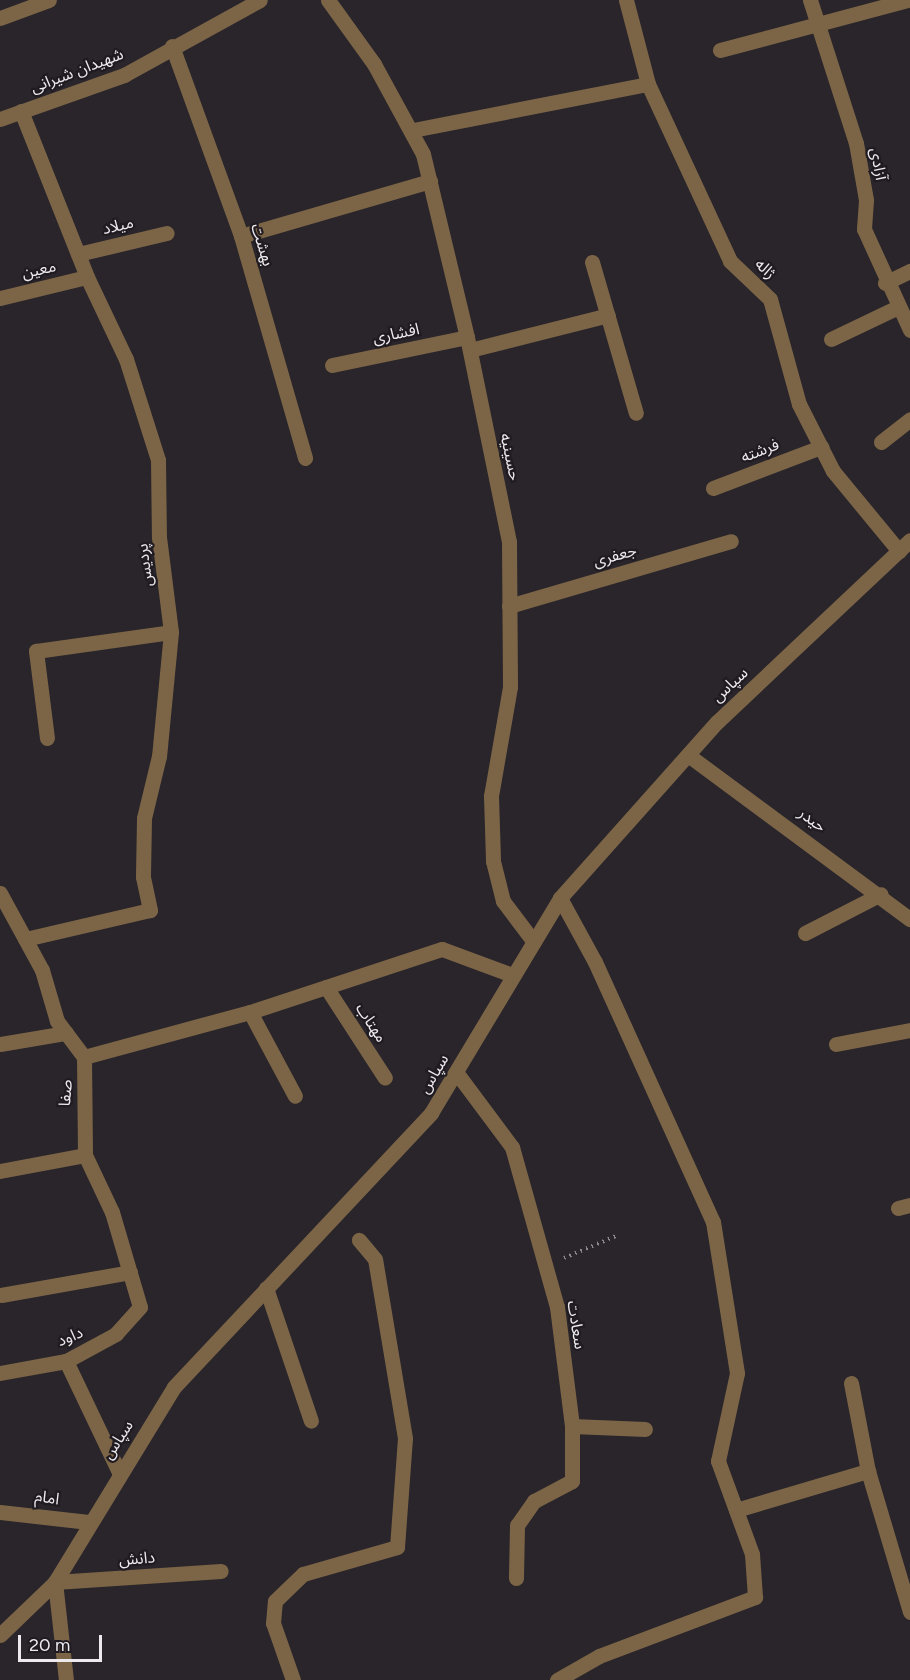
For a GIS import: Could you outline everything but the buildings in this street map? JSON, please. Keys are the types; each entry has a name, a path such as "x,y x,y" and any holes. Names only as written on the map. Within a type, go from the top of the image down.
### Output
{"street":[{"path":"0,18 49,0"},
{"name":"شهیدان شیرانی","path":"0,119 124,75 172,46 260,0"},
{"name":"حسینیه","path":"328,0 413,130 430,181 469,344 509,542 510,687 491,796 493,861 503,901 534,942"},
{"name":"ژاله","path":"626,0 648,84 730,261 770,299 799,404 833,471 905,545"},
{"name":"آزادی","path":"810,0 856,143 866,200 864,229 885,283 910,330"},
{"path":"720,50 817,21 908,0"},
{"name":"بهشت","path":"172,46 241,236 305,458"},
{"path":"413,130 648,84"},
{"name":"پردیس","path":"21,111 87,277 126,359 158,460 159,537 171,632 159,756 144,818 142,877 150,910 25,939"},
{"path":"241,236 430,181"},
{"name":"میلاد","path":"78,254 167,233"},
{"path":"592,262 636,413"},
{"path":"885,283 910,271"},
{"name":"معین","path":"0,298 87,277"},
{"path":"831,339 898,307"},
{"name":"افشاری","path":"332,365 469,344 608,315"},
{"path":"881,442 910,419"},
{"name":"فرشته","path":"712,488 821,447"},
{"name":"جعفری","path":"509,606 731,542"},
{"name":"سپاس","path":"0,1635 55,1582 88,1522 174,1387 431,1113 560,898 688,755 905,545"},
{"path":"47,738 36,651 171,632"},
{"name":"حیدر","path":"688,755 880,894 910,919"},
{"name":"صفا","path":"0,893 25,939 66,1033 84,1057 85,1155 112,1212 140,1307"},
{"path":"805,933 880,894"},
{"path":"557,1680 599,1656 755,1597 752,1554 718,1461 737,1373 713,1222 595,962 560,898"},
{"path":"84,1057 250,1012 442,949 512,975"},
{"name":"مهتاب","path":"326,987 385,1078"},
{"path":"250,1012 295,1096"},
{"path":"836,1044 910,1030"},
{"path":"0,1044 66,1033"},
{"name":"سعادت","path":"456,1072 512,1147 557,1307 572,1426 572,1481 534,1501 517,1525 516,1578"},
{"path":"0,1171 85,1155"},
{"path":"293,1680 273,1623 275,1601 303,1574 397,1546 405,1438 375,1259 358,1240"},
{"path":"1,1295 130,1272"},
{"path":"266,1288 311,1421"},
{"name":"داود","path":"0,1373 66,1361 116,1334 140,1307"},
{"path":"66,1361 119,1472"},
{"path":"851,1383 868,1472 910,1612"},
{"path":"572,1426 645,1429"},
{"path":"736,1510 868,1472"},
{"name":"امام","path":"0,1512 88,1522"},
{"name":"دانش","path":"55,1582 221,1571"},
{"path":"55,1582 66,1680"}],"path":[{"path":"545,1266 616,1236"}]}
